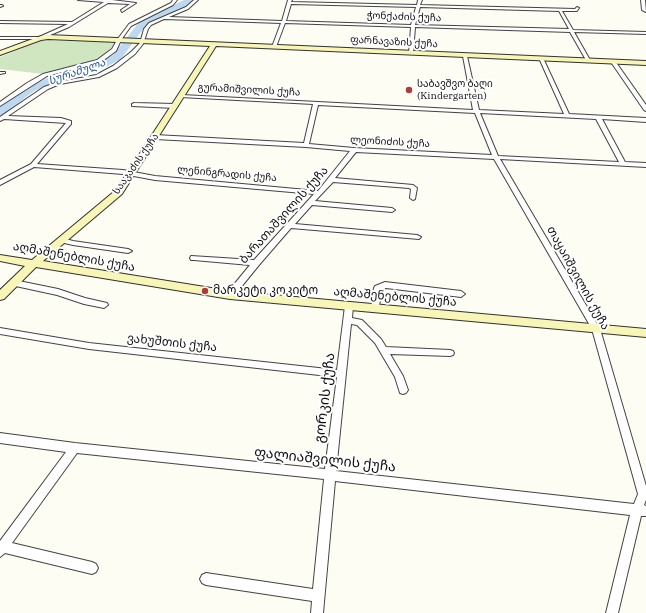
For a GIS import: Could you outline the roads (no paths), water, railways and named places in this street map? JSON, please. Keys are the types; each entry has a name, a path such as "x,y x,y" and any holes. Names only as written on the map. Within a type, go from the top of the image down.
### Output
{"street":[{"path":"31,0 46,0"},
{"path":"80,0 134,3 122,11"},
{"path":"0,104 45,75 100,61 114,50 130,25 172,4 175,0"},
{"path":"2,118 46,88 59,83 96,76 114,68 133,53 142,40 148,26 162,18 187,8 196,0"},
{"path":"411,53 413,26 420,0"},
{"path":"643,0 644,10 646,11"},
{"path":"0,53 74,23 108,1"},
{"path":"274,47 290,2 442,8 486,6 560,10 577,10 577,8"},
{"path":"442,8 443,14"},
{"path":"560,10 588,60"},
{"name":"ჭონქაძის ქუჩა","path":"162,18 646,33"},
{"path":"0,22 74,23"},
{"path":"0,38 121,40"},
{"name":"ფარნავაზის ქუჩა","path":"121,40 646,63"},
{"name":"სააკაძის ქუჩა","path":"0,296 33,264 119,192 132,174 214,44"},
{"name":"თაყაიშვილის ქუჩა","path":"465,56 476,110 496,157 596,329 643,494 642,510 612,613"},
{"path":"541,58 567,116"},
{"path":"613,62 646,109"},
{"name":"გურამიშვილის ქუჩა","path":"182,96 476,110 646,120"},
{"name":"გურამიშვილის ქუჩა","path":"306,145 316,102"},
{"path":"134,105 175,106"},
{"path":"598,117 623,164"},
{"path":"0,183 33,165 69,123 68,121 2,118"},
{"name":"ლეონიძის ქუჩა","path":"155,137 306,145 354,150 646,165"},
{"name":"ბარათაშვილის ქუჩა","path":"230,295 256,263 320,193 354,150"},
{"name":"ლენინგრადის ქუჩა","path":"33,165 320,193"},
{"path":"331,180 410,186 414,188 413,198"},
{"path":"310,203 392,210"},
{"path":"290,226 417,237"},
{"path":"62,240 128,251"},
{"name":"აღმაშენებლის ქუჩა","path":"0,258 230,295 646,333"},
{"path":"194,258 256,263"},
{"path":"14,283 58,292 84,301 104,305"},
{"path":"375,308 378,288 385,285 461,294"},
{"name":"გორკის ქუჩა","path":"317,613 330,474 349,306"},
{"path":"348,320 359,322 378,341 399,376 404,390"},
{"name":"ვახუშთის ქუჩა","path":"0,331 89,346 342,374"},
{"path":"384,350 450,353"},
{"name":"ფალიაშვილის ქუჩა","path":"0,438 75,448 330,474 642,510"},
{"path":"75,448 2,549 92,568"},
{"path":"206,580 319,596"}],"waterway":[{"name":"სურამულა","path":"0,112 30,89 56,78 102,65 117,57 143,23 189,0"}],"place":[{"name":"საბავშვო ბაღი (Kindergarten)","path":"409,90"},
{"name":"მარკეტი კოკიტო","path":"205,291"}]}
